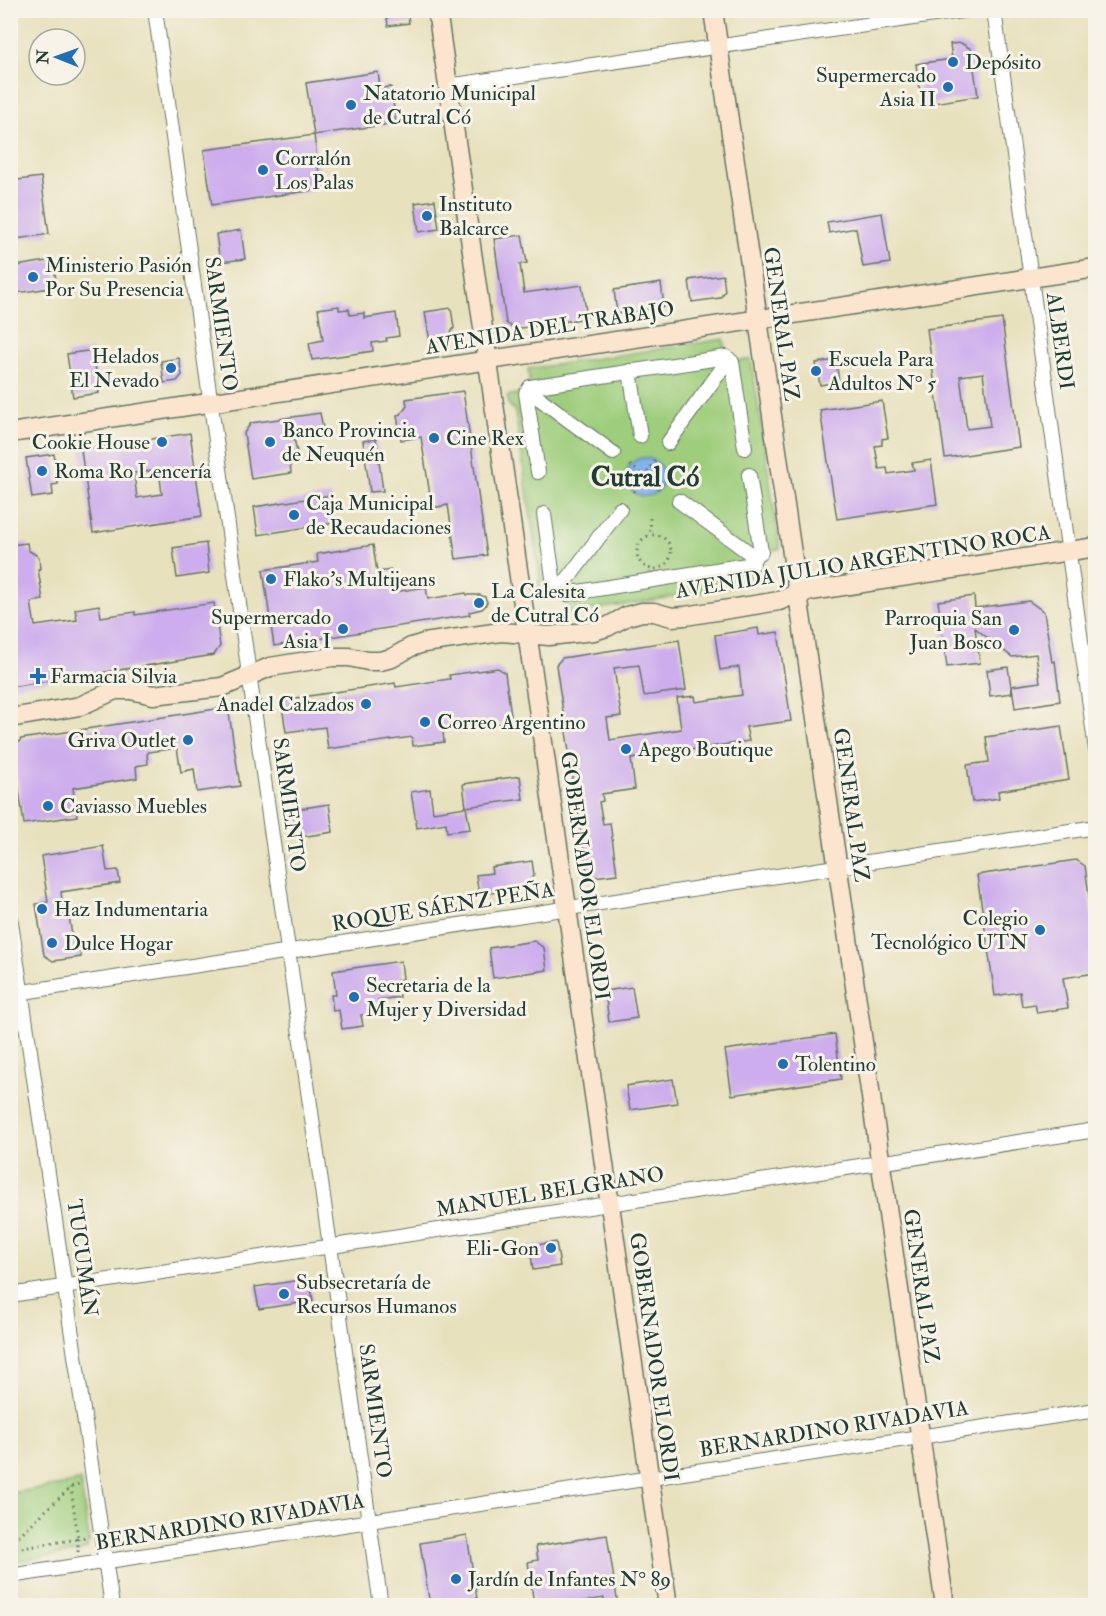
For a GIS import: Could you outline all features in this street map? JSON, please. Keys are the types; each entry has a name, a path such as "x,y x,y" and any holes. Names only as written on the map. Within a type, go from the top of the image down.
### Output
{"street":[{"name":"SARMIENTO","path":"155,10 381,1605"},
{"name":"GOBERNADOR ELORDI","path":"437,10 668,1605"},
{"name":"GENERAL PAZ","path":"713,10 945,1605"},
{"path":"448,86 968,10"},
{"name":"ALBERDI","path":"994,10 1095,750"},
{"name":"AVENIDA DEL TRABAJO","path":"10,433 1095,268"},
{"path":"528,390 630,371 729,359"},
{"path":"669,443 729,359"},
{"path":"729,359 745,448"},
{"path":"630,371 640,436"},
{"path":"528,390 612,453"},
{"path":"528,390 538,472"},
{"path":"749,475 756,557"},
{"path":"679,501 756,557"},
{"path":"560,589 620,509"},
{"path":"544,514 560,589"},
{"name":"AVENIDA JULIO ARGENTINO ROCA","path":"10,718 80,706 115,690 158,694 222,687 273,667 336,657 380,661 424,643 499,632 549,636 594,631 611,626 638,612 685,616 778,601 798,593 1095,547"},
{"path":"560,589 756,557"},
{"name":"ROQUE SÁENZ PEÑA","path":"16,993 1095,827"},
{"name":"TUCUMÁN","path":"10,916 16,993 65,1287 112,1605"},
{"name":"MANUEL BELGRANO","path":"10,1295 1095,1130"},
{"name":"BERNARDINO RIVADAVIA","path":"10,1576 1095,1410"}],"path":[{"path":"634,492 655,461"},
{"path":"630,465 660,489"},
{"path":"650,518 651,536"},
{"path":"656,535 666,540 671,549 669,559 657,569 642,564 637,554 642,540 651,536 656,535"},
{"path":"10,1544 71,1487 81,1483"},
{"path":"71,1487 78,1552"},
{"path":"10,1550 89,1536"}],"green space":[{"path":"724,339 726,356 732,362 751,359 780,549 758,552 752,561 756,583 569,614 565,591 557,584 536,588 540,578 515,411 508,404 507,396 526,392 530,387 528,369"},
{"path":"80,1480 89,1539 87,1548 78,1552 11,1562 11,1493"}],"water":[{"path":"645,458 658,464 664,477 658,490 645,496 632,490 626,477 632,464"}],"building":[{"path":"386,10 407,10 409,23 388,26"},
{"name":"Supermercado Asia II","path":"961,43 971,49 978,96 922,105 916,64 952,59 950,44"},
{"name":"Natatorio Municipal de Cutral Có","path":"378,72 380,88 391,87 396,123 314,135 306,83"},
{"name":"Corralón Los Palas","path":"314,135 321,189 212,205 204,150"},
{"path":"41,177 49,234 10,240 10,181"},
{"path":"435,200 439,229 419,232 415,203"},
{"path":"882,213 890,263 863,267 856,228 829,233 827,222"},
{"path":"241,230 245,259 220,262 216,234"},
{"path":"522,235 527,263 520,264 524,293 582,285 587,318 515,329 506,323 494,239"},
{"name":"Ministerio Pasión Por Su Presencia","path":"53,260 57,287 10,294 10,267"},
{"path":"723,275 725,291 720,298 692,302 689,280"},
{"path":"661,283 664,307 617,314 614,290"},
{"path":"339,306 339,310 349,309 350,315 364,313 364,318 396,313 399,336 386,338 387,341 372,343 373,351 312,360 309,343 323,340 318,309"},
{"path":"451,308 454,328 446,340 430,342 425,312"},
{"path":"1002,319 1019,447 945,458 927,329","holes":["983,373 990,426 967,429 960,376"]},
{"path":"93,350 99,393 73,397 67,354"},
{"name":"Helados El Nevado","path":"179,358 182,375 177,381 164,383 161,361"},
{"path":"836,360 839,382 820,385 816,363"},
{"path":"463,391 487,555 456,559 448,505 432,508 421,437 401,440 397,415 401,414 407,406 406,399"},
{"path":"882,401 888,438 882,439 882,445 875,446 879,469 887,468 888,474 914,470 912,463 931,460 937,504 837,519 820,410"},
{"name":"Banco Provincia de Neuquén","path":"320,413 324,433 294,438 297,452 289,453 291,473 251,479 244,433 251,423"},
{"path":"190,433 202,516 93,533 81,450","holes":["159,470 162,494 137,498 134,473"]},
{"path":"376,439 383,491 370,492 363,441"},
{"name":"Roma Ro Lencería","path":"54,454 58,484 52,485 53,495 32,498 26,458"},
{"name":"Caja Municipal de Recaudaciones","path":"331,495 334,523 258,535 254,507"},
{"path":"27,543 28,550 39,557 40,569 38,569 43,600 31,602 35,626 77,620 75,609 99,605 101,617 135,612 135,615 214,603 220,646 214,655 10,687 10,545"},
{"path":"206,543 209,573 177,578 173,548"},
{"path":"373,545 377,572 391,570 394,592 426,587 428,599 466,593 467,595 480,595 485,597 487,602 485,606 469,612 470,615 274,646 263,570 318,562 317,554"},
{"path":"974,596 975,608 1029,601 1044,612 1052,662 1055,661 1060,701 1015,708 1012,686 1040,682 1036,654 1012,657 975,628 980,663 947,667 938,601"},
{"path":"758,628 759,635 778,632 791,721 746,727 749,741 631,759 635,789 602,794 603,801 599,802 603,824 610,823 617,874 594,877 587,872 556,665 562,658 679,640 686,690 644,696 639,665 614,668 621,716 607,718 610,740 681,729 677,698 695,696 696,702 742,695 739,667 720,670 715,635"},
{"path":"1008,667 1012,693 990,696 987,670"},
{"path":"498,668 505,673 512,722 443,732 444,742 413,746 412,737 328,749 325,727 286,732 282,706 289,699 395,683 396,687 450,679 449,675"},
{"path":"222,708 229,713 240,786 197,792 194,769 181,772 177,748 149,752 147,754 148,764 136,766 137,778 73,788 77,816 24,824 13,750 21,739"},
{"path":"1061,726 1069,780 998,791 999,798 972,802 967,765 989,762 986,737"},
{"path":"520,776 523,799 466,807 463,784"},
{"path":"430,789 433,812 466,807 470,829 447,832 446,823 417,828 411,792"},
{"path":"329,804 333,832 301,837 297,809"},
{"path":"103,846 107,871 118,870 120,883 61,892 64,916 69,915 73,943 79,942 81,957 53,961 44,955 36,904 48,902 41,856"},
{"name":"Colegio Tecnológico UTN","path":"1076,860 1085,866 1095,939 1095,973 1063,978 1068,1008 1037,1013 1035,1004 1022,1006 1020,992 995,996 977,875"},
{"path":"532,861 534,875 524,888 479,895 476,875 492,873 491,867"},
{"path":"534,941 544,948 547,970 493,978 489,948"},
{"name":"Secretaria de la Mujer y Diversidad","path":"401,961 403,979 397,980 400,997 378,1000 380,1012 361,1015 363,1026 342,1029 339,1010 333,1011 331,995 336,995 333,971"},
{"path":"632,987 637,1018 609,1022 605,991"},
{"name":"Tolentino","path":"835,1034 841,1079 732,1095 725,1050"},
{"path":"673,1079 677,1103 630,1110 626,1086"},
{"path":"556,1242 560,1266 533,1270 530,1246"},
{"name":"Subsecretaría de Recursos Humanos","path":"300,1280 311,1288 313,1301 259,1309 255,1287"},
{"path":"467,1535 478,1605 430,1605 420,1543"},
{"path":"607,1535 618,1605 605,1605 604,1598 559,1605 534,1605 528,1562 538,1560 536,1546"}],"place":[{"name":"Depósito","path":"953,62"},
{"name":"Supermercado Asia II","path":"948,87"},
{"name":"Natatorio Municipal de Cutral Có","path":"351,105"},
{"name":"Corralón Los Palas","path":"263,170"},
{"name":"Instituto Balcarce","path":"427,216"},
{"name":"Ministerio Pasión Por Su Presencia","path":"33,277"},
{"name":"Helados El Nevado","path":"171,368"},
{"name":"Escuela Para Adultos N° 5","path":"816,371"},
{"name":"Cine Rex","path":"434,438"},
{"name":"Cookie House","path":"162,442"},
{"name":"Banco Provincia de Neuquén","path":"270,442"},
{"name":"Roma Ro Lencería","path":"42,471"},
{"name":"Caja Municipal de Recaudaciones","path":"294,515"},
{"name":"Flako's Multijeans","path":"271,579"},
{"name":"La Calesita de Cutral Có","path":"479,603"},
{"name":"Supermercado Asia I","path":"343,629"},
{"name":"Parroquia San Juan Bosco","path":"1014,630"},
{"name":"Farmacia Silvia","path":"38,676"},
{"name":"Anadel Calzados","path":"366,704"},
{"name":"Correo Argentino","path":"425,722"},
{"name":"Griva Outlet","path":"188,740"},
{"name":"Apego Boutique","path":"626,749"},
{"name":"Caviasso Muebles","path":"48,806"},
{"name":"Haz Indumentaria","path":"42,909"},
{"name":"Colegio Tecnológico UTN","path":"1040,930"},
{"name":"Dulce Hogar","path":"52,943"},
{"name":"Secretaria de la Mujer y Diversidad","path":"354,997"},
{"name":"Tolentino","path":"783,1064"},
{"name":"Eli-Gon","path":"551,1248"},
{"name":"Subsecretaría de Recursos Humanos","path":"284,1294"},
{"name":"Jardín de Infantes N° 89","path":"456,1579"}],"district":[{"name":"Cutral Có","path":"645,477"}]}
